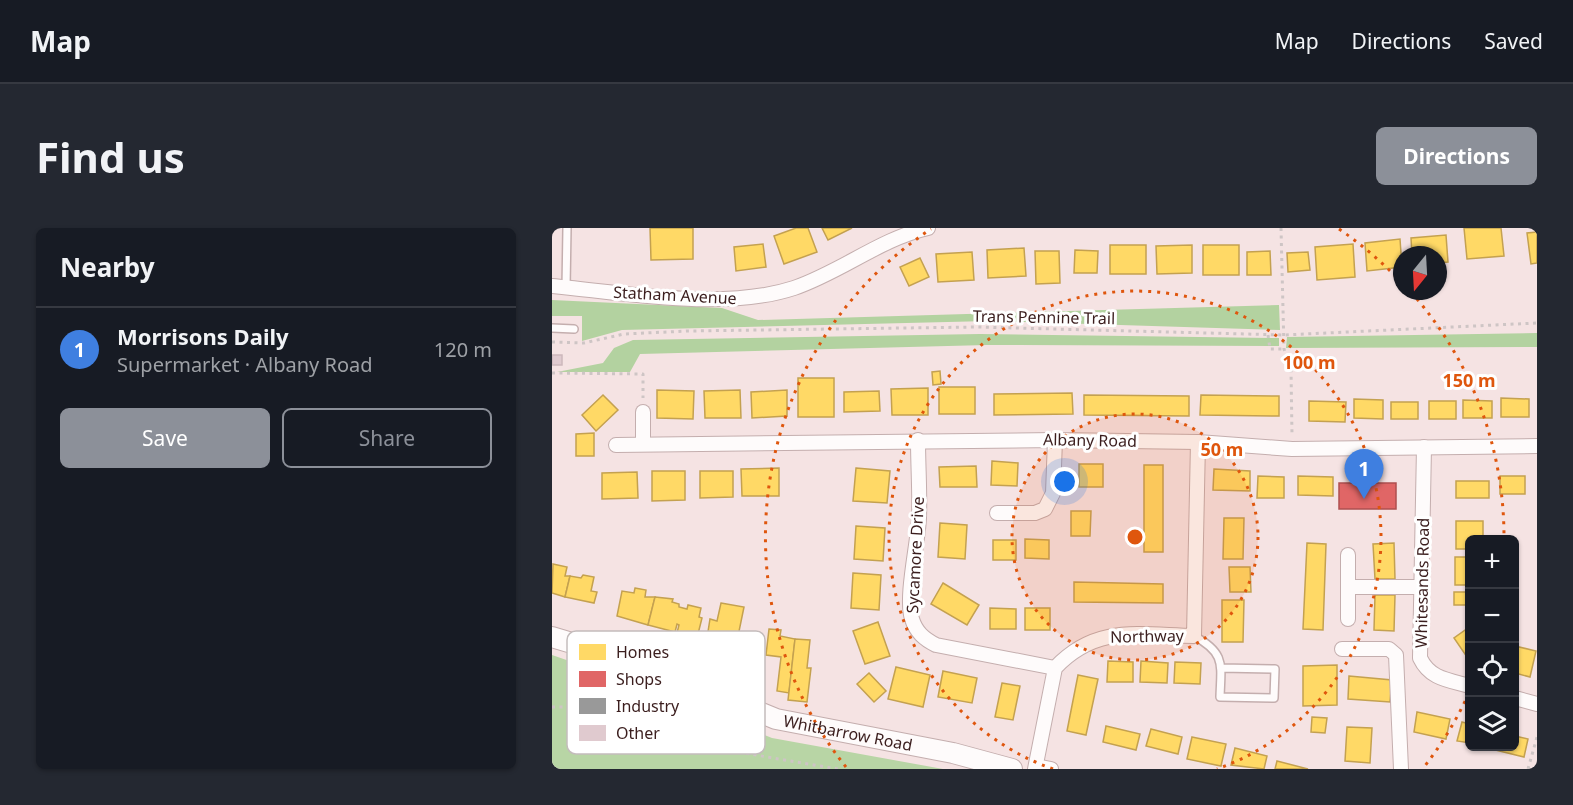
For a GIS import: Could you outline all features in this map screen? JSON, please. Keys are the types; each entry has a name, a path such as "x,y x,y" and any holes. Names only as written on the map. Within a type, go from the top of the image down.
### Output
{"street":[{"name":"Statham Avenue","path":"552,286 674,297 743,299 792,289 827,276 886,244 928,228"},
{"path":"643,444 644,412"},
{"name":"Sycamore Drive","path":"918,440 919,518 910,603 912,621 916,629 921,636 936,645 1055,668"},
{"name":"Albany Road","path":"616,445 1055,440 1198,442 1292,449 1537,446"},
{"path":"998,513 1035,513 1045,509 1053,493 1055,440"},
{"name":"Northway","path":"1055,668 1083,644 1106,636 1194,636 1198,442"},
{"name":"Whitesands Road","path":"1424,447 1420,658 1426,670 1436,677 1465,685"},
{"path":"1348,555 1348,619"},
{"path":"1348,586 1421,587"},
{"name":"Whitbarrow Road","path":"552,637 567,642"},
{"path":"1342,649 1389,649 1396,656 1401,769"},
{"path":"1051,769 1035,767 1055,668"},
{"path":"1519,699 1537,704"},
{"name":"Whitbarrow Road","path":"765,714 776,719 953,753 1012,769"}],"lane":[{"path":"566,288 567,228"},
{"path":"552,328 574,329"},
{"path":"1194,636 1217,652 1221,668 1220,697 1274,698 1275,669 1221,668"}],"path":[{"path":"1281,228 1284,349 1291,370 1292,449"},
{"name":"Trans Pennine Trail","path":"552,342 584,343 624,334 688,331 977,327 1284,335 1537,323"},
{"path":"1268,335 1270,349 1284,349"},
{"path":"552,374 643,374 644,412"},
{"path":"1528,769 1537,737"},
{"path":"750,754 838,769"}],"green space":[{"path":"552,300 722,308 758,320 1279,305 1280,330 989,321 622,330 582,341 582,316 552,316"},
{"path":"1537,333 1537,347 1286,348 1287,337"},
{"path":"980,334 1279,338 1279,346 987,345 640,354 630,372 557,372 603,363 614,348 633,340"},
{"path":"552,655 567,660 567,754 765,754 765,735 943,769 552,769"}],"building: Homes":[{"path":"650,228 693,228 693,259 651,260"},
{"path":"796,228 808,228 817,252 784,264 774,236"},
{"path":"822,228 852,228 828,240"},
{"path":"1464,228 1501,228 1504,256 1467,259"},
{"path":"1537,232 1537,263 1531,264 1527,233"},
{"path":"1446,235 1447,246 1411,246 1411,238"},
{"path":"1400,239 1400,246 1393,246 1393,268 1367,271 1365,243"},
{"path":"763,244 766,267 736,271 734,247"},
{"path":"1353,244 1355,277 1317,280 1315,247"},
{"path":"1110,245 1146,245 1146,274 1110,274"},
{"path":"1192,245 1192,273 1157,274 1156,246"},
{"path":"1203,245 1239,245 1239,275 1203,275"},
{"path":"1024,248 1026,276 988,278 987,250"},
{"path":"1075,250 1098,251 1097,273 1074,273"},
{"path":"1035,251 1059,251 1060,283 1036,284"},
{"path":"1270,251 1271,275 1247,275 1247,252"},
{"path":"972,252 974,280 938,282 936,254"},
{"path":"1308,252 1310,270 1288,272 1287,253"},
{"path":"920,258 929,277 909,286 900,267"},
{"path":"940,371 941,384 933,385 932,372"},
{"path":"798,378 834,378 834,417 798,417"},
{"path":"939,387 975,387 975,414 939,414"},
{"path":"928,388 928,415 892,415 891,389"},
{"path":"657,390 694,391 693,419 657,418"},
{"path":"740,390 741,418 705,418 704,391"},
{"path":"787,390 787,416 752,418 751,392"},
{"path":"879,391 880,411 844,412 844,392"},
{"path":"1072,393 1073,414 994,415 994,394"},
{"path":"603,395 618,410 596,431 582,415"},
{"path":"1084,395 1189,396 1189,416 1084,415"},
{"path":"1201,395 1279,396 1279,416 1200,415"},
{"path":"1501,398 1529,399 1529,417 1501,417"},
{"path":"1354,399 1383,400 1383,419 1354,418"},
{"path":"1463,400 1492,401 1492,418 1463,418"},
{"path":"1309,401 1346,402 1345,422 1309,421"},
{"path":"1429,401 1456,401 1456,419 1429,419"},
{"path":"1391,402 1418,402 1418,419 1391,419"},
{"path":"594,433 594,456 576,456 576,434"},
{"path":"992,461 1018,463 1017,486 991,485"},
{"path":"1079,464 1103,464 1103,487 1079,487"},
{"path":"1144,465 1163,465 1163,552 1144,552"},
{"path":"976,466 977,487 940,487 939,467"},
{"path":"779,468 779,496 742,496 741,469"},
{"path":"856,468 890,471 887,503 853,501"},
{"path":"1214,469 1250,471 1250,491 1213,490"},
{"path":"652,471 685,471 685,500 652,501"},
{"path":"700,471 733,471 733,497 700,498"},
{"path":"637,472 638,498 602,499 602,473"},
{"path":"1258,476 1284,477 1284,498 1257,498"},
{"path":"1298,476 1333,477 1333,496 1298,495"},
{"path":"1500,476 1525,476 1525,494 1500,494"},
{"path":"1456,481 1489,481 1489,498 1456,498"},
{"path":"1071,511 1091,511 1090,536 1071,536"},
{"path":"1224,518 1244,518 1243,559 1223,559"},
{"path":"1456,521 1483,521 1483,535 1465,535 1465,549 1456,549"},
{"path":"940,523 967,525 965,559 938,557"},
{"path":"856,526 885,528 883,561 854,559"},
{"path":"1025,539 1049,540 1049,559 1025,558"},
{"path":"993,540 1016,540 1016,560 993,560"},
{"path":"1307,543 1326,544 1323,630 1303,629"},
{"path":"1394,543 1395,579 1375,579 1373,544"},
{"path":"1455,557 1465,557 1465,585 1455,585"},
{"path":"553,564 567,567 565,576 570,576 565,597 552,593"},
{"path":"1229,567 1250,567 1251,592 1230,592"},
{"path":"853,573 881,575 879,610 851,608"},
{"path":"583,575 594,577 591,591 597,592 594,603 565,597 570,576 581,578"},
{"path":"1074,582 1163,584 1163,603 1074,602"},
{"path":"943,583 979,605 967,625 931,604"},
{"path":"635,588 646,590 645,597 655,597 648,625 617,616 622,591 634,593"},
{"path":"1454,592 1465,592 1465,605 1454,605"},
{"path":"1375,595 1395,595 1394,631 1374,630"},
{"path":"655,597 673,599 672,602 679,604 679,607 687,609 688,605 701,608 699,617 702,618 699,631 678,631 679,625 677,624 675,631 648,625"},
{"path":"1222,600 1244,600 1243,642 1222,642"},
{"path":"721,603 744,607 739,631 708,631 710,619 717,621"},
{"path":"990,608 1016,609 1016,629 990,629"},
{"path":"1025,608 1050,608 1050,630 1025,630"},
{"path":"878,622 890,656 865,664 853,631"},
{"path":"769,629 781,630 780,636 795,639 789,693 777,691 781,657 766,655"},
{"path":"1465,630 1465,654 1454,638"},
{"path":"795,639 810,640 807,668 811,668 807,702 788,700"},
{"path":"1519,647 1536,651 1530,677 1519,674"},
{"path":"1108,661 1133,662 1133,682 1107,682"},
{"path":"1141,661 1168,663 1167,683 1140,682"},
{"path":"1175,662 1201,663 1200,684 1174,683"},
{"path":"1337,665 1337,705 1303,706 1303,666"},
{"path":"896,667 930,675 923,707 888,699"},
{"path":"943,671 977,678 972,703 938,697"},
{"path":"869,673 886,691 874,702 857,684"},
{"path":"1078,675 1098,679 1086,735 1067,731"},
{"path":"1349,676 1392,680 1390,702 1348,699"},
{"path":"1002,683 1020,686 1013,720 995,717"},
{"path":"1417,712 1450,719 1446,739 1414,732"},
{"path":"1312,717 1327,718 1325,733 1311,732"},
{"path":"1462,722 1465,723 1465,742 1457,741"},
{"path":"1106,726 1140,734 1136,750 1103,742"},
{"path":"1347,727 1372,728 1370,763 1345,761"},
{"path":"1151,729 1182,737 1178,754 1146,746"},
{"path":"1192,737 1226,744 1221,766 1187,759"},
{"path":"1519,737 1528,739 1524,757 1499,751 1519,751"},
{"path":"1235,748 1267,756 1264,769 1231,765"},
{"path":"1277,761 1308,769 1275,769"}],"building: Shops":[{"path":"1339,483 1396,483 1396,509 1339,509"}],"building: Other":[{"path":"552,355 562,355 562,365 552,365"}],"place":[{"name":"Morrisons Daily","path":"1364,499"}]}
